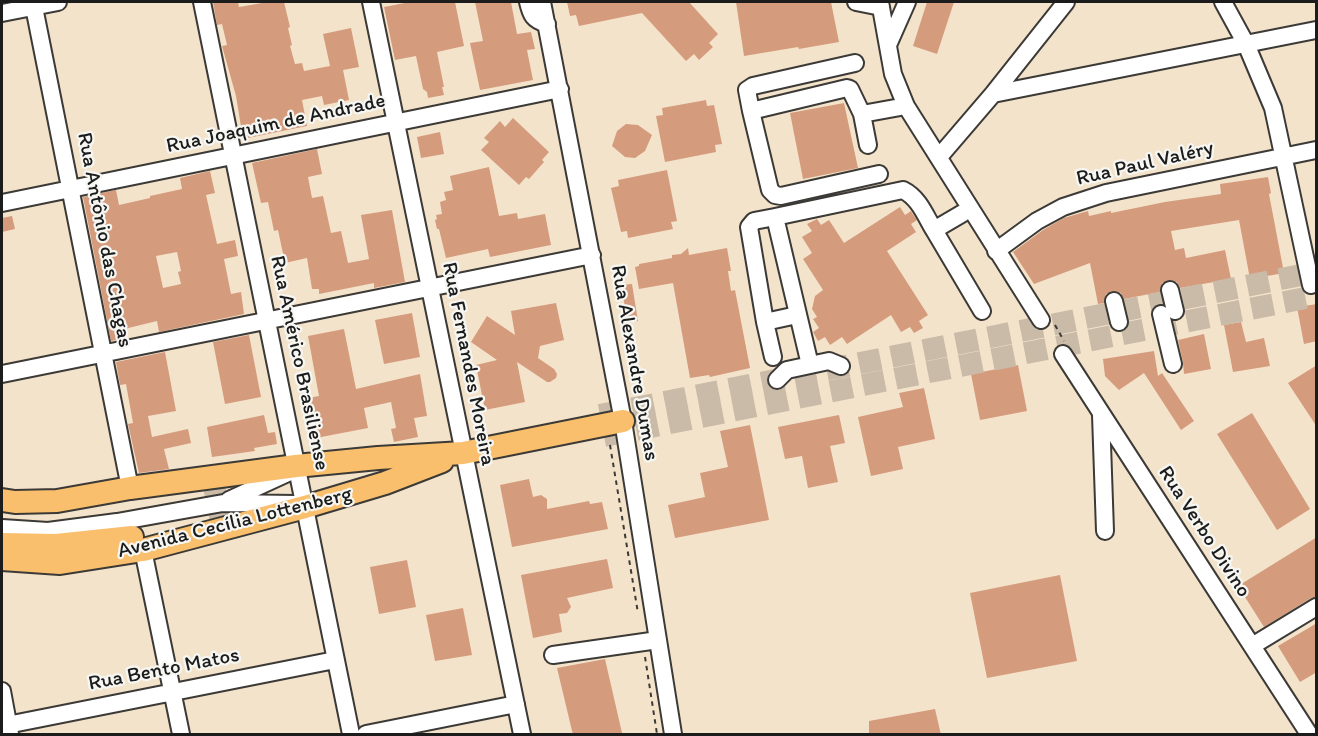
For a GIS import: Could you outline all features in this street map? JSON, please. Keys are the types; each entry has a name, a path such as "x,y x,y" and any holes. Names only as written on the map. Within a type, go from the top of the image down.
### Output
{"main road":[{"name":"Avenida Cecília Lottenberg","path":"2,500 57,501 130,488 299,467 378,458 463,453 623,422"},
{"name":"Avenida Cecília Lottenberg","path":"2,559 60,563 143,549 385,483 463,453"},
{"path":"2,512 39,514 212,504"},
{"path":"2,544 56,545 128,538 212,504"}],"street":[{"path":"2,13 34,4 58,2"},
{"name":"Rua Américo Brasiliense","path":"202,2 266,321 308,505 335,660 351,735"},
{"name":"Rua Fernandes Moreira","path":"371,2 522,735"},
{"path":"528,2 531,15 536,21 547,24"},
{"name":"Rua Alexandre Dumas","path":"542,2 623,422 651,641 673,735"},
{"path":"856,2 880,4 893,74 906,106 1040,318"},
{"path":"888,45 907,2"},
{"path":"942,162 1066,2"},
{"path":"1223,2 1246,44 1273,108 1311,285"},
{"name":"Rua Antônio das Chagas","path":"34,4 130,488"},
{"path":"993,94 1317,30"},
{"path":"855,63 753,86 747,90 770,190 775,195 879,174"},
{"path":"833,68 837,90"},
{"name":"Rua Joaquim de Andrade","path":"2,203 560,89"},
{"path":"752,111 837,90 850,89 862,114 868,146"},
{"path":"862,114 906,106"},
{"name":"Rua Paul Valéry","path":"996,251 1037,221 1063,207 1106,193 1317,150"},
{"path":"942,162 950,192 977,235 996,251"},
{"path":"773,357 749,228 754,221 903,190 912,194 916,200 982,311"},
{"path":"934,230 963,213"},
{"path":"775,218 810,365"},
{"path":"2,374 592,255"},
{"path":"1170,290 1168,313 1173,364"},
{"path":"1114,301 1119,322"},
{"path":"765,322 797,315"},
{"name":"Rua Verbo Divino","path":"1066,359 1252,646 1312,730"},
{"path":"777,380 787,370 829,361 841,366"},
{"path":"1101,416 1105,531"},
{"path":"212,504 299,467"},
{"path":"2,528 48,531 117,522 212,504 308,505"},
{"path":"143,549 181,735"},
{"path":"1252,646 1317,607"},
{"path":"553,655 651,641"},
{"name":"Rua Bento Matos","path":"7,729 172,692 335,660"},
{"path":"2,691 7,729"},
{"path":"366,735 516,704"}],"path":[{"path":"1040,318 1051,319 1074,356 1066,359"},
{"path":"610,445 651,641 657,735"}],"building":[{"path":"213,2 238,2 239,7 284,2 295,64 302,63 304,71 330,66 323,34 351,28 359,67 343,70 349,100 324,105 322,96 302,100 307,126 243,139 236,96 222,46 227,45 222,24 217,25"},
{"path":"410,2 455,2 464,46 437,52 444,95 428,98 427,92 423,89 416,56 395,60 384,7"},
{"path":"475,2 511,2 517,34 531,32 535,49 527,50 533,80 480,90 470,43 483,41"},
{"path":"567,2 689,2 718,34 709,43 713,47 699,60 694,54 686,61 642,13 579,26 576,15 570,16"},
{"path":"736,2 831,2 839,42 744,56"},
{"path":"927,2 954,2 937,54 913,46"},
{"path":"706,100 707,106 714,105 722,144 715,145 716,152 665,162 656,116 663,115 662,108"},
{"path":"844,103 858,168 803,179 790,113"},
{"path":"513,118 549,152 542,160 544,162 529,179 526,177 519,185 481,150 489,142 484,138 500,121 505,127"},
{"path":"626,124 638,125 652,135 645,151 635,158 625,157 612,146 617,131"},
{"path":"440,132 444,154 421,158 417,137"},
{"path":"317,149 322,174 308,177 312,198 323,196 331,233 341,231 348,263 369,259 361,215 392,210 405,282 374,288 374,283 319,294 319,289 312,289 307,258 285,263 278,230 274,231 268,202 261,203 252,163"},
{"path":"489,167 499,216 517,213 518,219 545,214 551,245 490,257 488,249 446,258 435,220 436,215 442,214 440,202 446,200 444,192 453,190 450,176"},
{"path":"667,170 677,221 671,222 673,229 628,238 627,231 621,232 611,188 619,186 618,180"},
{"path":"210,171 215,193 206,195 217,244 235,240 238,256 224,259 231,294 241,292 244,314 159,332 157,321 120,330 122,339 111,341 83,197 116,190 119,205 182,189 180,178","holes":["177,252 181,271 178,272 181,284 163,288 156,256"]},
{"path":"1268,177 1271,193 1269,194 1284,273 1250,279 1239,220 1171,231 1175,250 1184,248 1186,258 1225,250 1231,279 1180,288 1177,282 1168,280 1162,283 1160,292 1124,299 1121,293 1112,291 1106,294 1104,303 1098,304 1090,263 1034,284 1013,252 1064,218 1088,211 1089,216 1221,194 1220,184"},
{"path":"900,207 905,215 911,211 917,220 911,224 916,232 887,251 928,315 919,321 923,328 914,333 910,327 901,332 891,315 847,344 842,337 830,345 825,337 818,341 813,332 819,328 813,319 817,317 812,309 815,296 823,290 803,259 812,253 802,237 812,231 807,224 817,219 821,225 829,220 844,243"},
{"path":"12,216 15,229 2,232 2,218"},
{"path":"688,248 689,255 727,248 731,271 728,271 731,291 735,290 750,368 710,377 709,375 690,378 673,283 639,289 635,267 639,264 672,258 672,255 681,254"},
{"path":"632,284 638,321 628,323 621,285"},
{"path":"556,303 564,340 540,346 538,358 554,369 557,374 556,378 547,382 517,362 525,402 485,410 476,365 497,360 471,342 487,316 515,335 511,311"},
{"path":"1317,304 1317,341 1304,344 1297,307"},
{"path":"412,313 420,357 384,364 375,320"},
{"path":"1241,322 1246,342 1264,338 1270,366 1233,372 1224,325"},
{"path":"344,329 356,389 420,374 427,416 414,418 418,437 394,442 391,429 396,428 391,402 364,408 368,428 316,438 308,398 319,396 308,336"},
{"path":"1204,334 1211,369 1184,374 1178,340"},
{"path":"249,335 261,397 225,404 213,342"},
{"path":"1154,351 1158,376 1162,373 1194,421 1181,430 1144,373 1119,390 1105,376 1103,359"},
{"path":"165,352 176,411 148,416 152,437 188,429 191,443 164,449 169,469 139,473 128,424 133,423 126,384 120,385 116,362"},
{"path":"1018,365 1027,411 980,420 971,374"},
{"path":"1317,365 1317,427 1288,383"},
{"path":"924,388 935,439 898,447 903,469 871,476 858,417 903,407 899,393"},
{"path":"1252,413 1310,509 1277,530 1217,434"},
{"path":"264,415 268,433 275,432 277,444 254,448 255,451 212,457 207,427"},
{"path":"839,415 845,443 830,446 838,482 808,488 802,456 785,459 778,427"},
{"path":"750,425 769,520 675,538 668,505 705,497 700,473 728,467 720,431"},
{"path":"529,479 533,497 541,495 547,499 547,509 589,501 590,504 602,502 608,529 512,547 500,485"},
{"path":"1317,537 1317,597 1311,598 1264,627 1238,586"},
{"path":"607,559 613,588 567,598 571,607 567,613 559,614 562,632 533,638 521,575"},
{"path":"407,560 416,607 379,614 370,567"},
{"path":"1060,575 1077,661 987,678 970,593"},
{"path":"463,608 472,655 435,661 426,615"},
{"path":"1317,623 1317,672 1300,682 1278,646"},
{"path":"605,659 622,733 573,735 557,668"},
{"path":"935,709 941,735 869,735 869,721"}],"tunnel":[{"path":"600,415 1316,272"},
{"path":"604,436 1316,296"},
{"path":"204,492 268,481"},
{"path":"209,517 263,505"}]}
